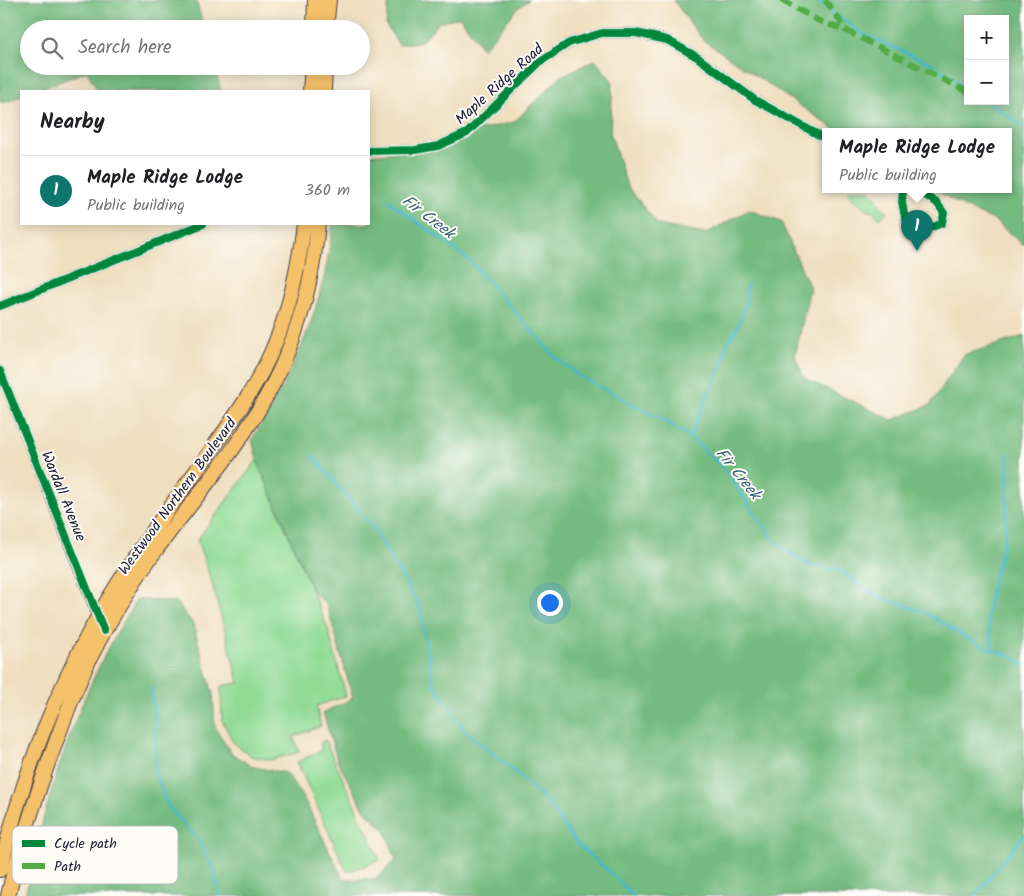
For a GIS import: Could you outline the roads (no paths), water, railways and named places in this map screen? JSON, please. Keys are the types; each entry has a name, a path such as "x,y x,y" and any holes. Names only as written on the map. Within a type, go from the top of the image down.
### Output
{"main road":[{"path":"314,20 315,0"},
{"path":"327,20 329,0"},
{"path":"310,90 311,75"},
{"path":"324,90 325,75"},
{"name":"Westwood Northern Boulevard","path":"8,896 4,864 9,831 51,714 98,617 148,537 237,415 258,378 277,341 289,301 300,258 304,225"},
{"name":"Westwood Northern Boulevard","path":"23,826 31,810 64,715 104,631 154,553 259,410 272,385 299,321 312,274 318,225"},
{"name":"Westwood Northern Boulevard","path":"4,864 12,848"}],"street":[{"name":"Maple Ridge Road","path":"370,151 415,150 438,146 467,133 540,62 569,42 602,33 636,33 667,40 697,57 755,100 822,138"},
{"path":"903,193 902,202 905,218 917,228 930,229 942,223 944,213 937,204 921,193"},
{"path":"0,306 201,225"},
{"name":"Wardall Avenue","path":"0,371 104,631"}],"waterway":[{"path":"816,0 863,34 932,64 964,86"},
{"path":"992,105 1024,126"},
{"name":"Fir Creek","path":"389,201 470,261 555,357 579,376 658,417 690,437 722,467 776,543 806,564 838,570 875,595 924,612 960,634 987,648 1015,658 1024,665"},
{"path":"690,437 708,394 722,367 727,344 736,330 746,304 747,285"},
{"path":"994,650 989,632 988,617 991,589 1005,531 1008,454"},
{"path":"313,456 374,529 420,608 433,683 466,732 513,770 549,804 577,844 611,873 633,896"},
{"path":"151,689 155,722 155,772 168,806 199,841 215,872 220,896"},
{"name":"Fir Creek","path":"975,896 1024,835"}],"place":[{"name":"Maple Ridge Lodge","path":"917,251"}]}
